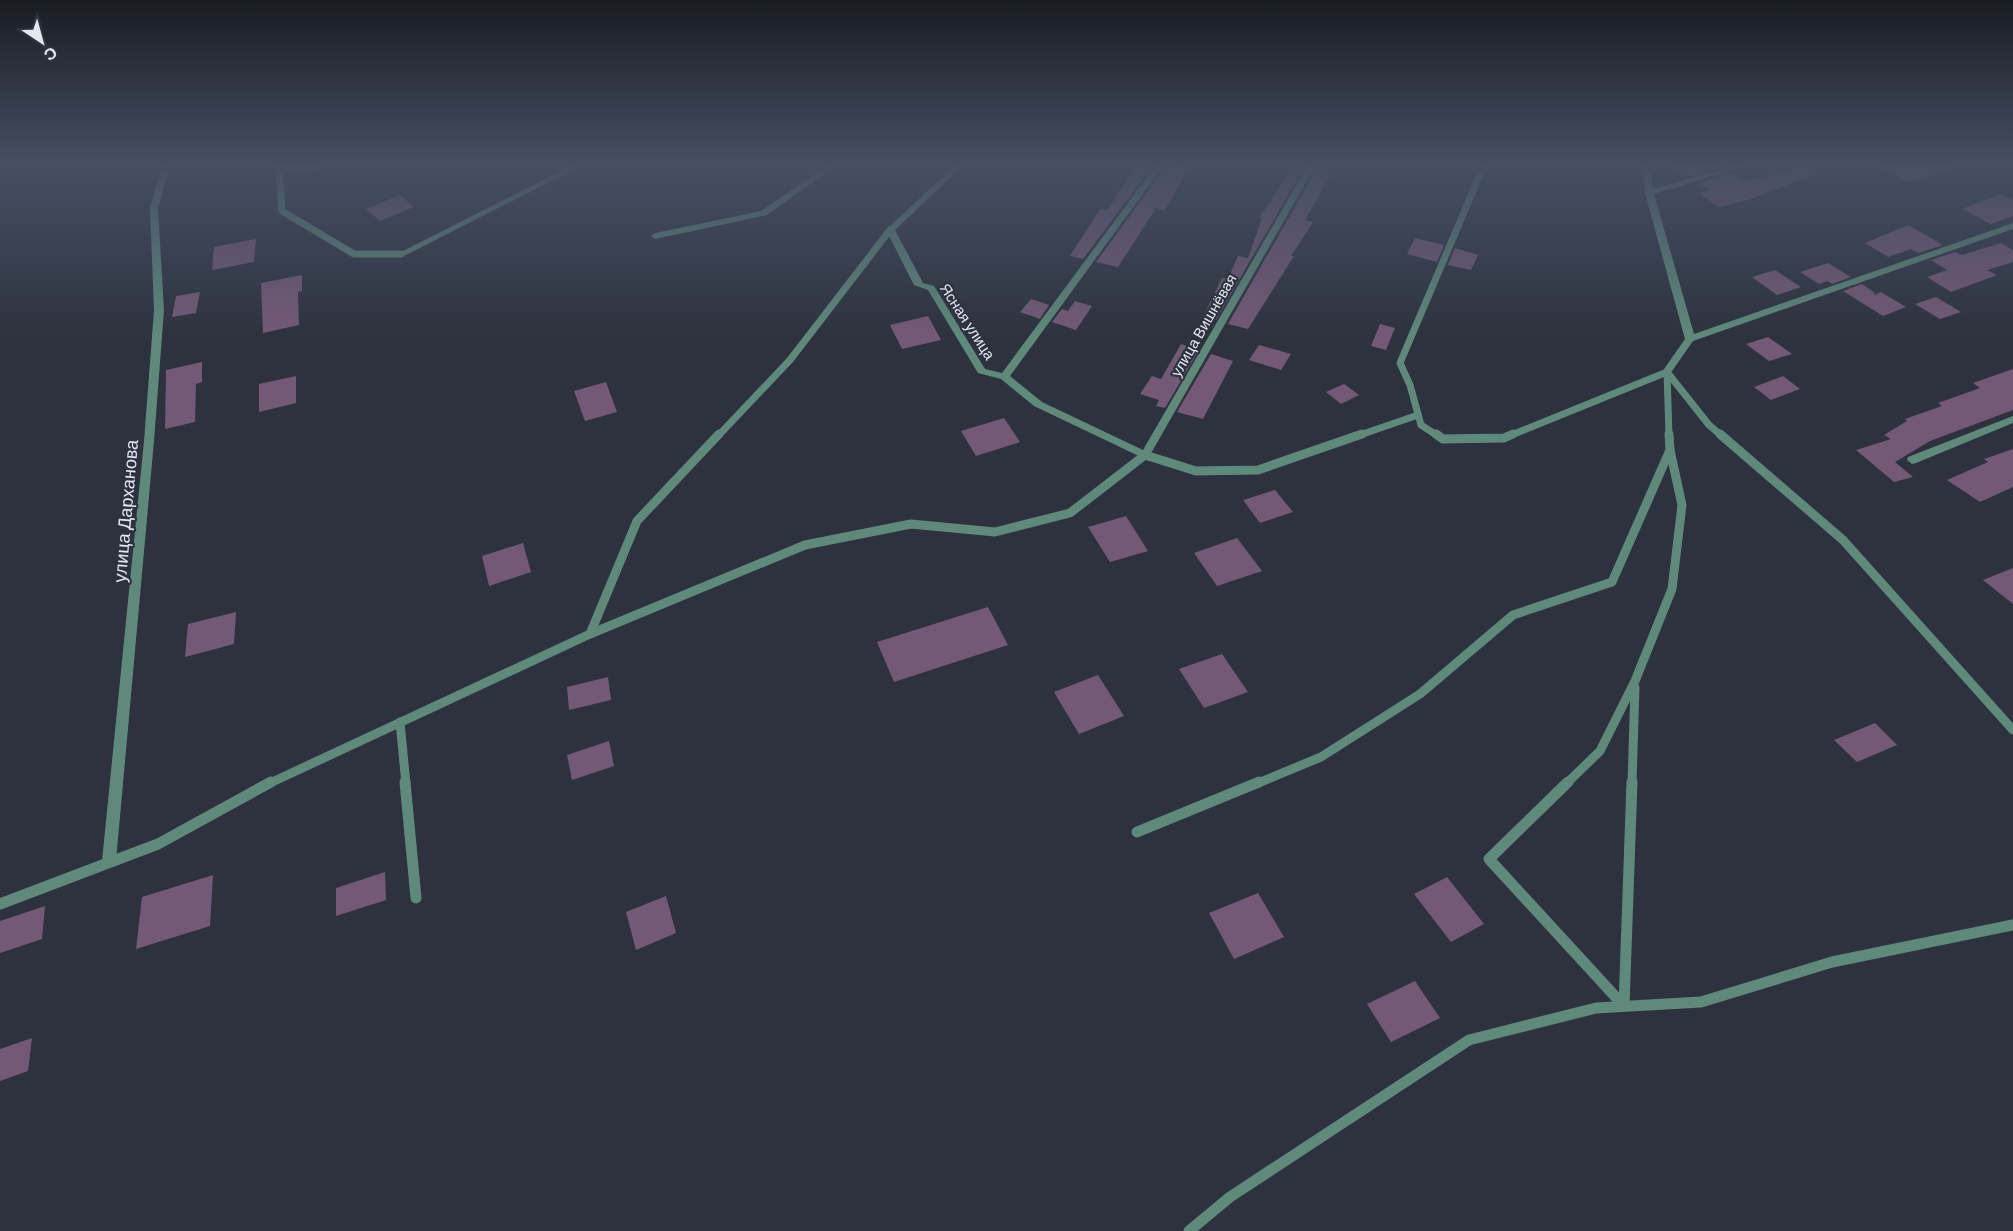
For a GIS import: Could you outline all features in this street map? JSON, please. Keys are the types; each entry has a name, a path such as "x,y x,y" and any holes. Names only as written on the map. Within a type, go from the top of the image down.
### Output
{"street":[{"name":"улица Дарханова","path":"109,861 158,322 155,222"},
{"path":"401,254 464,222"},
{"path":"655,236 719,222"},
{"path":"890,230 898,222"},
{"path":"1004,377 1118,222"},
{"name":"улица Вишнёвая","path":"1145,455 1279,222"},
{"path":"1657,222 1690,339"},
{"path":"1667,372 1690,339 2013,226"},
{"name":"Ясная улица","path":"890,230 919,285 931,288 981,371 1004,377 1038,404 1145,455"},
{"path":"1912,460 2013,419"}],"lane":[{"path":"301,222 354,254 401,254"},
{"path":"1460,222 1400,363 1410,385 1421,425 1443,439 1504,438 1667,372"},
{"path":"590,634 637,521 790,360 890,230"},
{"path":"1624,1006 1489,859 1600,751 1635,681 1671,589 1682,505 1670,450 1667,372"},
{"path":"1667,372 1709,425 1843,540 2013,730"},
{"path":"0,904 158,844 273,781 590,634 806,545 911,524 995,532 1070,513 1145,455 1196,471 1258,470 1418,415"},
{"path":"1137,832 1321,757 1420,694 1513,615 1612,582 1670,450"},
{"path":"1624,1006 1635,681"},
{"path":"400,723 416,898"},
{"path":"1189,1231 1230,1197 1469,1040 1596,1008 1701,1002 1832,962 2013,924"}],"building":[{"path":"1091,222 1110,222 1083,259 1070,256"},
{"path":"1125,222 1147,222 1118,267 1096,262"},
{"path":"1260,222 1272,222 1216,320 1203,317 1222,278 1228,279 1238,256 1248,258"},
{"path":"1286,222 1313,222 1248,329 1228,324"},
{"path":"1908,225 1943,245 1919,253 1911,249 1888,257 1865,243"},
{"path":"1415,238 1444,245 1437,262 1407,254"},
{"path":"256,239 254,262 212,270 214,247"},
{"path":"2001,243 2013,250 2013,262 1987,270 1997,275 1951,292 1927,277 1947,270 1931,260 1955,252 1962,255"},
{"path":"1455,248 1478,255 1471,270 1448,265"},
{"path":"1828,263 1851,277 1832,284 1827,281 1819,284 1800,272"},
{"path":"1775,270 1801,287 1777,295 1752,277"},
{"path":"302,275 302,291 298,292 299,325 263,333 261,283"},
{"path":"1862,284 1875,293 1874,295 1881,292 1906,307 1883,316 1843,291"},
{"path":"200,292 196,313 172,317 176,296"},
{"path":"1936,297 1961,312 1940,319 1915,304"},
{"path":"1031,299 1049,305 1040,319 1020,312"},
{"path":"1075,301 1092,306 1076,330 1052,322 1062,309 1068,311"},
{"path":"928,316 941,340 902,349 890,325"},
{"path":"1380,324 1395,328 1386,350 1371,346"},
{"path":"1768,337 1792,354 1769,361 1746,344"},
{"path":"1181,344 1199,350 1165,408 1156,406 1159,400 1140,394 1152,376 1161,379"},
{"path":"1259,345 1291,354 1281,370 1249,360"},
{"path":"1211,354 1233,361 1203,419 1177,412"},
{"path":"202,362 202,382 196,384 195,422 165,429 166,370"},
{"path":"2013,369 2013,410 1930,441 1895,462 1913,477 1894,482 1856,450 1891,439 1884,435 1907,421 1905,419 1942,406 1938,403 1980,388 1973,383"},
{"path":"296,376 296,403 259,412 259,384"},
{"path":"1783,376 1800,389 1771,400 1754,387"},
{"path":"606,382 617,412 585,421 574,391"},
{"path":"1344,384 1359,395 1341,404 1326,392"},
{"path":"1004,418 1020,442 976,456 961,431"},
{"path":"2013,449 2013,487 1980,502 1947,480 1988,462 1984,459"},
{"path":"1275,490 1293,512 1260,523 1243,500"},
{"path":"1126,516 1148,551 1110,562 1088,527"},
{"path":"1237,538 1262,571 1217,586 1194,553"},
{"path":"523,543 531,572 489,586 482,556"},
{"path":"2013,568 2013,604 1983,580"},
{"path":"988,607 1008,645 894,682 877,642"},
{"path":"236,612 234,644 185,657 188,624"},
{"path":"1222,654 1248,692 1204,708 1179,669"},
{"path":"1098,675 1124,716 1079,734 1054,692"},
{"path":"608,677 611,700 569,710 567,687"},
{"path":"1875,723 1897,745 1857,762 1834,740"},
{"path":"609,741 614,766 572,780 567,755"},
{"path":"385,872 386,900 336,916 336,888"},
{"path":"213,875 210,926 136,949 142,897"},
{"path":"1447,877 1484,924 1451,942 1414,894"},
{"path":"1258,893 1284,937 1234,959 1209,913"},
{"path":"666,896 676,933 636,950 626,912"},
{"path":"45,906 42,939 0,953 0,921"},
{"path":"1415,981 1440,1018 1391,1042 1367,1004"},
{"path":"32,1038 28,1071 0,1081 0,1049"}]}
